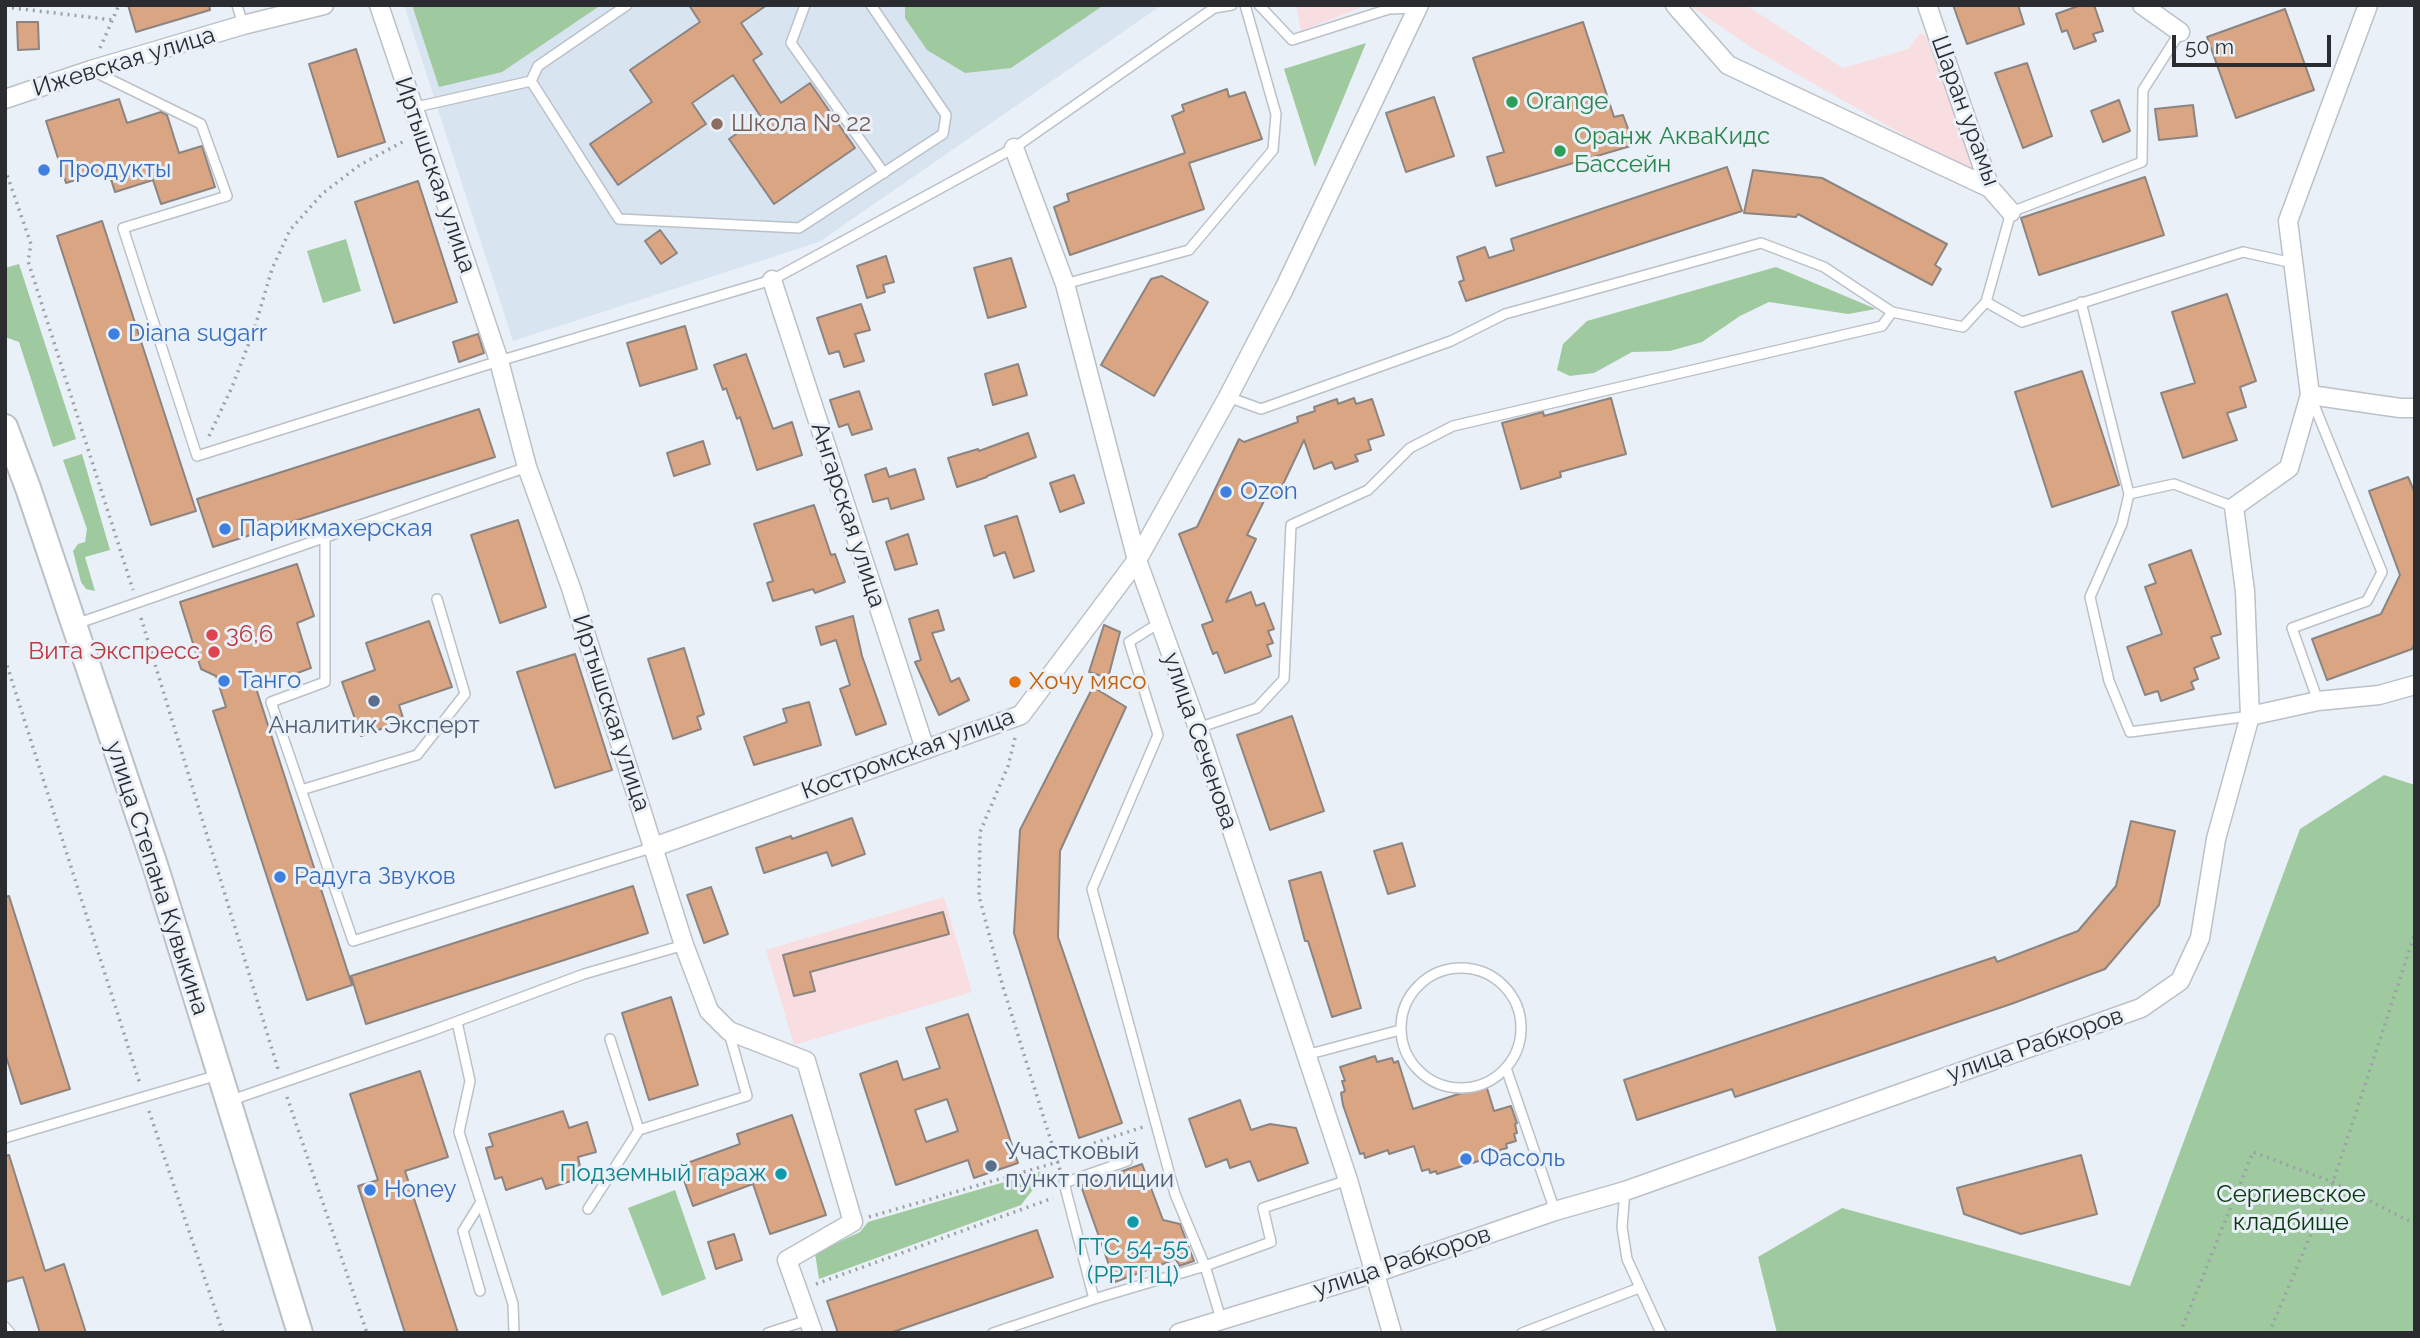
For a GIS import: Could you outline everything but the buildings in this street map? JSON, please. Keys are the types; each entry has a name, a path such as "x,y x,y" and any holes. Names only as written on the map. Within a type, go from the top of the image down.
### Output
{"main road":[{"name":"улица Степана Кувыкина","path":"5,427 156,868 300,1333"}],"street":[{"name":"Ижевская улица","path":"5,99 91,70 243,25 324,5"},
{"name":"Иртышская улица","path":"379,5 499,361 527,467 571,588 684,945 709,1010 729,1031 806,1060 853,1222"},
{"path":"1675,5 1727,65 1990,188"},
{"name":"Шаран урамы","path":"1927,5 1990,188 2011,212"},
{"path":"2142,5 2180,32"},
{"path":"2234,507 2289,468 2310,395 2288,221 2368,5"},
{"name":"Костромская улица","path":"654,847 1021,715 1137,560 1283,289 1418,7"},
{"name":"улица Сеченова","path":"1014,148 1065,285 1137,560 1198,728 1348,1180 1392,1333"},
{"name":"Ангарская улица","path":"772,280 925,749"},
{"path":"2310,395 2415,408"},
{"name":"улица Рабкоров","path":"1179,1333 1375,1273 1555,1211 1625,1191 2141,1008 2180,981 2200,938 2216,839 2250,716 2245,591 2234,507"},
{"path":"2250,716 2318,701 2379,695 2415,685"},
{"path":"811,1326 787,1260 853,1222"}],"lane":[{"path":"237,5 243,25"},
{"path":"531,81 538,66 627,5"},
{"path":"805,5 791,43 884,173"},
{"path":"531,81 620,219 799,228 943,134 946,115 871,5"},
{"path":"91,70 201,124 227,196 123,228 197,457 499,361 772,280 1014,148 1214,8 1232,5"},
{"path":"1065,285 1189,250 1273,150 1276,114 1245,5"},
{"path":"1259,5 1292,40 1389,9 1418,7"},
{"path":"1227,397 1261,409 1451,341 1505,314 1761,243 1824,267 1892,312 1963,327 1986,302 2011,212 2142,162 2143,90 2180,32"},
{"path":"412,108 531,81"},
{"path":"1986,302 2022,322 2244,252 2294,263"},
{"path":"2081,302 2129,494 2122,524 2090,597 2109,681 2130,732 2250,716"},
{"path":"1198,728 1256,708 1284,679 1291,525 1368,490 1410,447 1453,426 1882,326 1892,312"},
{"path":"2310,395 2382,572 2367,601 2292,628 2318,701"},
{"path":"74,624 527,467"},
{"path":"2129,494 2174,484 2234,507"},
{"path":"325,539 326,682 271,702 352,942 654,847"},
{"path":"301,790 417,755 465,694 437,599"},
{"path":"1159,623 1129,642 1158,735 1092,889 1175,1194 1205,1266 1221,1319"},
{"path":"227,1102 457,1022 584,974 684,945"},
{"path":"1465,968 1485,972 1508,991 1518,1009 1521,1030 1517,1050 1506,1068 1489,1081 1469,1087 1448,1087 1429,1079 1416,1068 1405,1051 1401,1030 1402,1017 1409,997 1425,979 1444,970 1465,968"},
{"path":"457,1022 470,1082 459,1132 513,1304 514,1333"},
{"path":"1306,1055 1401,1030"},
{"path":"588,1209 639,1130 747,1096 729,1031"},
{"path":"610,1039 639,1130"},
{"path":"1506,1068 1555,1211"},
{"path":"5,1138 219,1074"},
{"path":"1094,1299 1064,1183 1126,1161"},
{"path":"993,1333 1205,1266 1271,1242 1263,1208 1348,1180"},
{"path":"1625,1191 1622,1227 1627,1259 1661,1333"},
{"path":"480,1292 463,1231 481,1202"},
{"path":"1522,1333 1639,1287"},
{"path":"768,1333 811,1326"},
{"path":"5,1327 10,1333"}],"path":[{"path":"91,70 119,5"},
{"path":"5,7 113,20"},
{"path":"197,457 215,426 232,387 254,330 272,269 290,229 323,193 360,165 420,132"},
{"path":"5,169 31,244 28,261 137,603 282,1083 367,1333"},
{"path":"5,659 223,1333"},
{"path":"1021,715 1009,766 980,832 979,896 1003,987 1064,1183"},
{"path":"2269,1333 2333,1182 2415,933"},
{"path":"853,1222 1058,1162 1074,1156 1088,1145 1155,1124"},
{"path":"2180,1333 2253,1152 2333,1182 2415,1224"},
{"path":"798,1290 1067,1193"}],"shaded area":[{"name":"Школа № 22","path":"404,5 1162,5 819,242 513,341"},
{"path":"1296,5 1367,5 1301,31"},
{"path":"1689,5 1746,5 1843,68 1908,49 1920,33 1927,37 1975,169 1956,165 1755,50"},
{"path":"944,897 972,992 794,1045 766,950"}],"green space":[{"path":"412,5 601,5 502,72 439,87"},
{"path":"905,5 1104,5 1011,68 965,73 927,50 905,18"},
{"path":"1366,43 1315,167 1284,69"},
{"path":"346,239 361,291 323,303 307,251"},
{"path":"19,264 76,439 53,447 19,342 5,337 5,268"},
{"path":"1776,267 1876,309 1848,314 1769,302 1740,316 1702,342 1670,351 1632,352 1594,373 1570,376 1557,370 1563,344 1587,321"},
{"path":"82,454 110,550 85,557 95,591 86,589 81,582 73,551 78,544 85,542 87,529 63,460"},
{"name":"Сергиевское кладбище","path":"2384,775 2415,785 2415,1333 1777,1333 1758,1257 1842,1208 2130,1286 2300,829"},
{"path":"1042,1171 1044,1175 1021,1205 819,1279 815,1253 860,1232 868,1222"},
{"path":"675,1190 706,1279 662,1296 628,1208"}],"place":[{"name":"Orange","path":"1512,102"},
{"name":"Школа № 22","path":"717,124"},
{"name":"Оранж АкваКидс Бассейн","path":"1560,151"},
{"name":"Продукты","path":"44,170"},
{"name":"Diana sugarr","path":"114,334"},
{"name":"Ozon","path":"1226,492"},
{"name":"Парикмахерская","path":"225,529"},
{"name":"36,6","path":"212,635"},
{"name":"Вита Экспресс","path":"214,652"},
{"name":"Танго","path":"224,681"},
{"name":"Хочу мясо","path":"1015,682"},
{"name":"Аналитик Эксперт","path":"374,701"},
{"name":"Радуга Звуков","path":"280,877"},
{"name":"Фасоль","path":"1466,1159"},
{"name":"Участковый пункт полиции","path":"991,1166"},
{"name":"Подземный гараж","path":"781,1174"},
{"name":"Honey","path":"370,1190"},
{"name":"ГТС 54-55 (РРТПЦ)","path":"1133,1222"}]}
